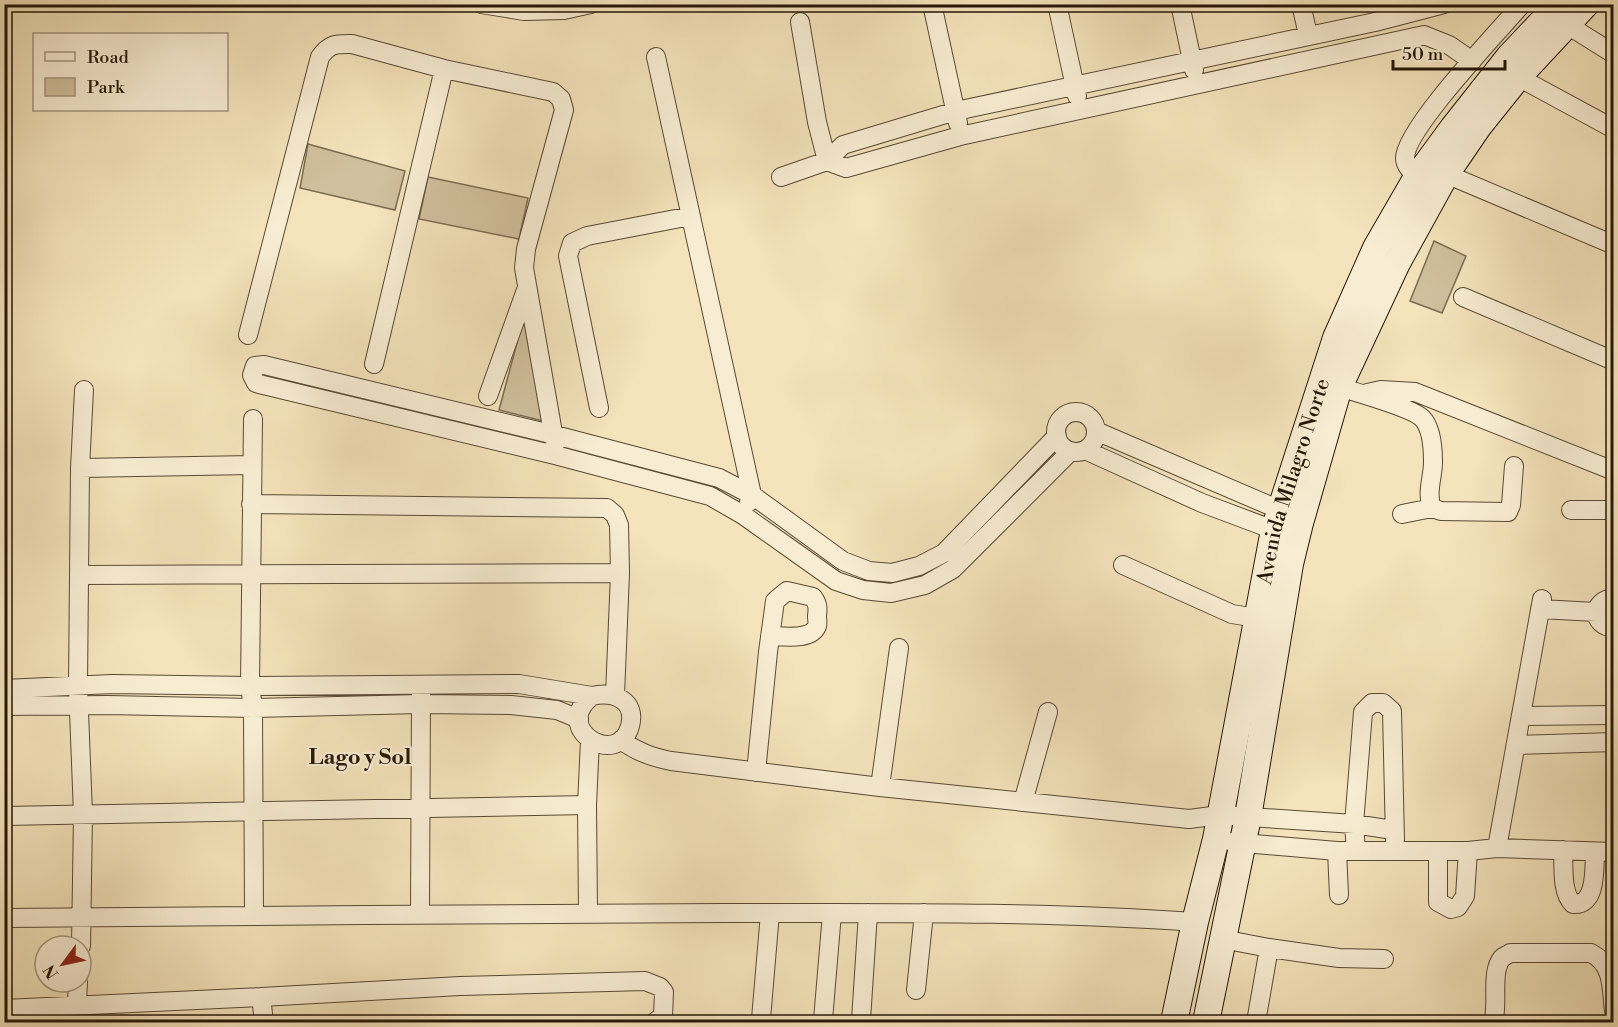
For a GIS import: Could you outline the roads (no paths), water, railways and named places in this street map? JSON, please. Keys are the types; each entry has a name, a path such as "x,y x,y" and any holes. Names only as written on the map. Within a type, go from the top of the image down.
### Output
{"main road":[{"name":"Avenida Milagro Norte","path":"1174,1023 1218,827 1256,618 1277,520 1336,338 1376,248 1417,177 1453,128 1509,57 1563,14 1586,4"},
{"name":"Avenida Milagro Norte","path":"1206,1023 1248,817 1290,564 1300,522 1351,391 1397,263 1446,174 1478,127 1518,77 1563,14"}],"street":[{"path":"481,4 524,11 564,10 591,4"},
{"path":"933,4 960,136"},
{"path":"1057,4 1080,110"},
{"path":"1180,4 1196,85"},
{"path":"1302,4 1308,35"},
{"path":"781,177 827,161 843,146 956,111 1375,22 1444,4"},
{"path":"1417,177 1409,170 1405,158 1409,145 1425,116 1522,4"},
{"path":"1563,14 1614,54"},
{"path":"800,22 817,122 827,161"},
{"path":"1375,22 1378,45"},
{"path":"827,161 846,168 960,136 1424,35 1449,45 1472,61"},
{"path":"248,335 320,57 327,47 352,44 444,69 553,92 561,99 564,110 526,249 525,268 555,435 555,455"},
{"path":"656,57 752,495 743,515"},
{"path":"374,364 444,69"},
{"path":"1518,77 1614,129"},
{"path":"1446,174 1614,245"},
{"path":"599,408 568,256 572,243 587,236 691,216"},
{"path":"488,396 527,288"},
{"path":"1463,297 1614,361"},
{"path":"1057,436 944,553 919,566 892,573 869,571 843,561 752,495 719,478 555,435 264,365 255,366 252,370 253,379 259,384 555,455 710,496 743,515 836,581 863,590 891,593 925,585 953,569 1078,450 1091,445 1096,430 1094,423 1083,413 1075,412 1062,418 1058,425 1057,436 1063,446 1078,450 1202,503 1277,520"},
{"path":"81,934 83,814 78,686 80,468 84,390"},
{"path":"1351,391 1414,392 1614,471"},
{"path":"1351,391 1421,417 1429,430 1432,445 1433,463 1429,500 1432,508"},
{"path":"253,418 250,686 253,708 254,916"},
{"path":"1096,430 1277,520"},
{"path":"80,468 252,465"},
{"path":"1402,514 1432,508 1441,511 1508,512 1511,505 1514,466"},
{"path":"251,504 607,508 615,515 619,525 620,573 615,695"},
{"path":"1571,510 1614,510"},
{"path":"1123,565 1232,614 1256,618"},
{"path":"79,575 620,573"},
{"path":"1614,598 1599,603 1596,612 1597,620 1610,629 1614,628"},
{"path":"1497,848 1541,604 1596,612"},
{"path":"756,772 770,636"},
{"path":"880,787 899,648"},
{"path":"4,689 78,686 519,684 592,696 604,693 615,695 625,702 631,715 629,729 621,740 605,746 590,740 580,727 582,706 592,696"},
{"path":"420,914 422,685"},
{"path":"1356,852 1354,824 1363,712 1372,703 1383,703 1392,711 1393,830 1396,851"},
{"path":"4,706 108,705 253,708 421,704 511,705 557,710 579,719"},
{"path":"1023,802 1048,712"},
{"path":"1522,716 1614,715"},
{"path":"588,912 587,805 590,740"},
{"path":"621,740 636,752 651,757 756,772 1189,819 1218,827 1241,843 1356,852 1468,851 1497,848 1563,850 1604,852 1587,901 1581,905 1573,904 1569,900 1565,886 1563,850"},
{"path":"1517,745 1614,742"},
{"path":"4,816 587,805"},
{"path":"1218,827 1248,817 1354,824 1393,830"},
{"path":"1337,851 1339,895"},
{"path":"1438,851 1438,902 1451,909 1458,907 1465,896 1468,851"},
{"path":"4,918 588,912 924,913 1096,915 1195,922"},
{"path":"761,1019 770,913"},
{"path":"823,1020 832,913"},
{"path":"861,1020 868,913"},
{"path":"916,990 924,913"},
{"path":"1222,939 1339,958 1384,959"},
{"path":"1256,1023 1269,948"},
{"path":"1493,1023 1496,1015 1496,972 1502,958 1510,953 1591,953 1603,959 1609,971 1614,1011"},
{"path":"4,1009 76,1014 261,997 448,986 645,981 660,987 664,992 663,1016 655,1023"},
{"path":"1212,991 1220,1023"},
{"path":"76,1014 77,994"},
{"path":"261,997 264,1023"}],"district":[{"name":"Lago y Sol","path":"360,756"}]}
